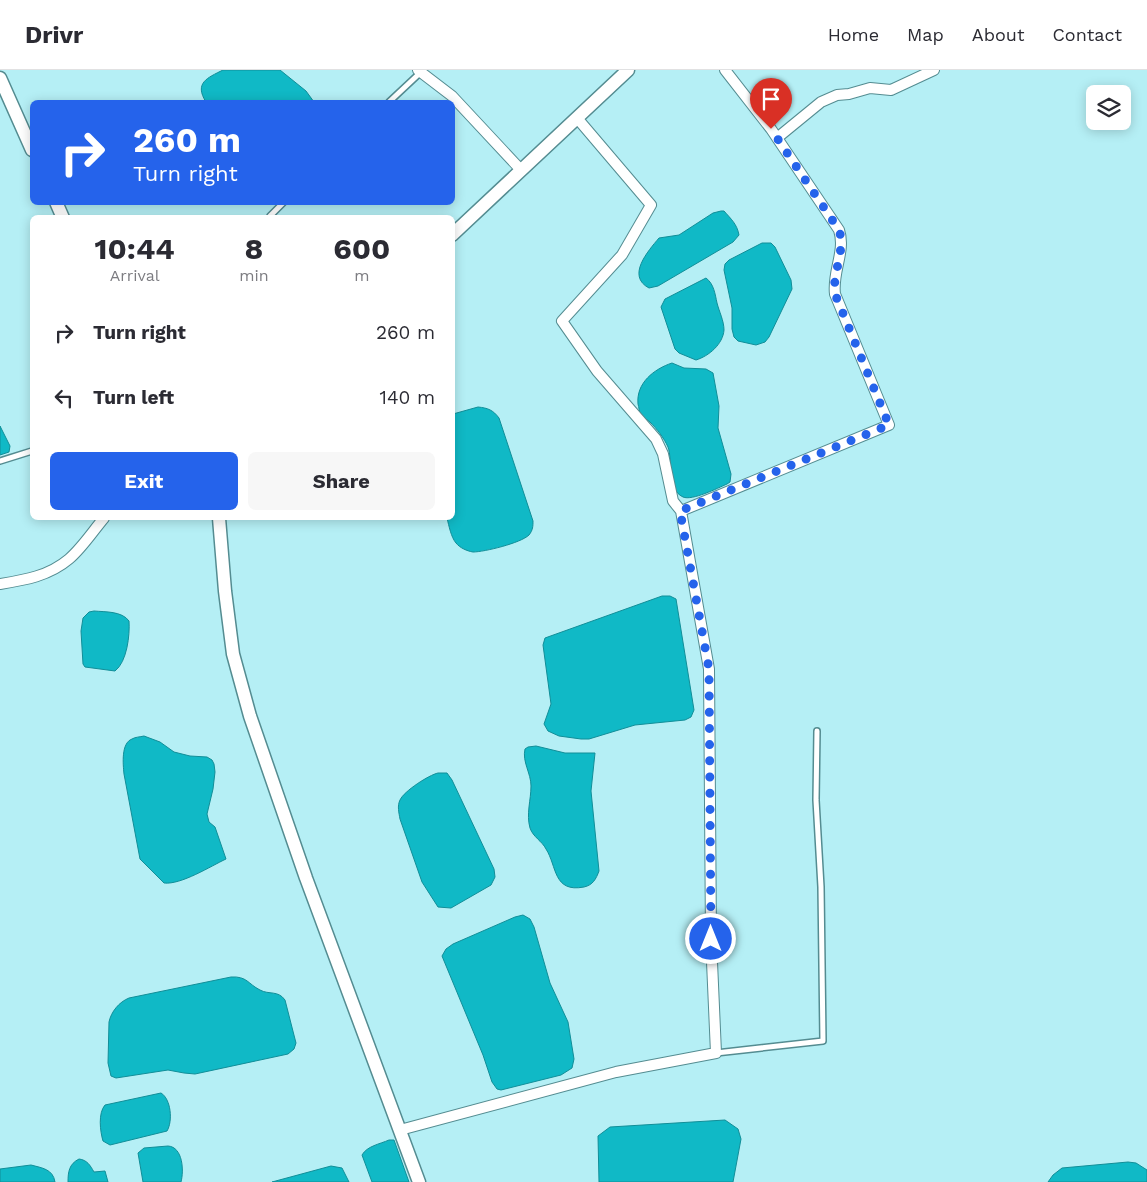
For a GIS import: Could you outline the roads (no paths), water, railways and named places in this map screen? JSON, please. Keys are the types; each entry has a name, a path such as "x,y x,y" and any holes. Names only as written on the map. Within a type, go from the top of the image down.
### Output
{"street":[{"path":"455,232 628,70"},
{"path":"680,511 889,425 835,294 834,281 842,243 839,230 777,138 725,70"},
{"path":"777,138 828,98 870,88 891,90 934,70"},
{"path":"419,71 452,96 521,170"},
{"path":"0,78 30,146"},
{"path":"400,1130 616,1072 716,1053 711,939 709,669 680,511 673,501 663,454 656,439 597,372 562,321 622,255 651,205 577,118"},
{"path":"0,584 27,580 61,565 70,558 102,520"},
{"path":"219,520 233,654 250,716 303,870 419,1182"}],"lane":[{"path":"391,100 419,71"},
{"path":"271,215 281,205"},
{"path":"0,462 30,452"},
{"path":"716,1053 823,1041 821,887 816,800 817,731"}],"water":[{"path":"223,70 280,70 306,91 313,100 205,100 201,90 202,86 212,76"},
{"path":"724,211 737,228 739,235 733,242 658,286 649,288 642,283 639,277 641,263 659,238 679,235 713,213"},
{"path":"762,243 771,243 775,247 791,280 792,289 769,337 765,342 756,345 738,341 734,337 732,308 724,270 725,264 729,260"},
{"path":"706,278 714,289 724,330 718,345 706,356 696,360 679,353 675,349 661,307 665,299"},
{"path":"672,363 684,368 706,369 713,373 719,406 718,428 731,474 730,482 727,484 705,494 687,498 683,497 674,488 668,447 650,422 641,415 638,404 638,396 643,383 653,373"},
{"path":"478,407 490,410 499,418 533,521 532,530 525,538 493,549 473,552 464,549 456,543 451,535 447,520 455,520 455,413"},
{"path":"0,426 10,446 9,452 0,455"},
{"path":"662,596 670,596 676,599 694,710 691,717 685,720 635,725 589,739 559,736 548,731 544,724 551,704 543,645 545,638"},
{"path":"89,612 122,615 129,621 125,655 115,671 85,667 83,664 81,631 83,618"},
{"path":"144,736 160,742 174,752 190,756 207,757 214,764 213,789 207,814 209,822 215,827 226,859 187,878 171,883 164,883 140,859 124,774 124,749 128,741"},
{"path":"536,746 565,753 595,753 591,791 599,871 597,877 590,885 574,888 561,882 546,849 530,828 531,786 524,754 525,749 528,747"},
{"path":"438,773 447,773 452,780 494,869 495,877 491,885 451,908 438,907 422,882 398,809 400,800 406,792 423,780"},
{"path":"523,915 530,919 534,927 550,983 568,1022 574,1059 572,1068 561,1075 501,1090 497,1089 492,1082 483,1055 442,956 446,949 453,944"},
{"path":"231,977 244,979 260,990 279,995 285,1000 296,1043 294,1049 288,1054 195,1074 168,1070 116,1078 111,1076 108,1063 109,1022 114,1011 122,1002 129,998"},
{"path":"161,1093 167,1100 170,1110 170,1122 167,1131 110,1145 103,1141 100,1117 105,1105"},
{"path":"725,1120 738,1129 741,1139 733,1182 599,1182 598,1136 610,1127"},
{"path":"394,1140 409,1182 372,1182 362,1155 370,1147"},
{"path":"168,1146 177,1150 181,1160 181,1182 143,1182 138,1153 144,1148"},
{"path":"79,1159 88,1163 94,1172 105,1171 108,1182 68,1182 70,1169 73,1163"},
{"path":"1128,1162 1136,1163 1147,1170 1147,1182 1048,1182 1062,1168"},
{"path":"31,1165 43,1168 52,1174 55,1182 0,1182 0,1169"},
{"path":"331,1166 342,1168 349,1182 272,1182"}]}
